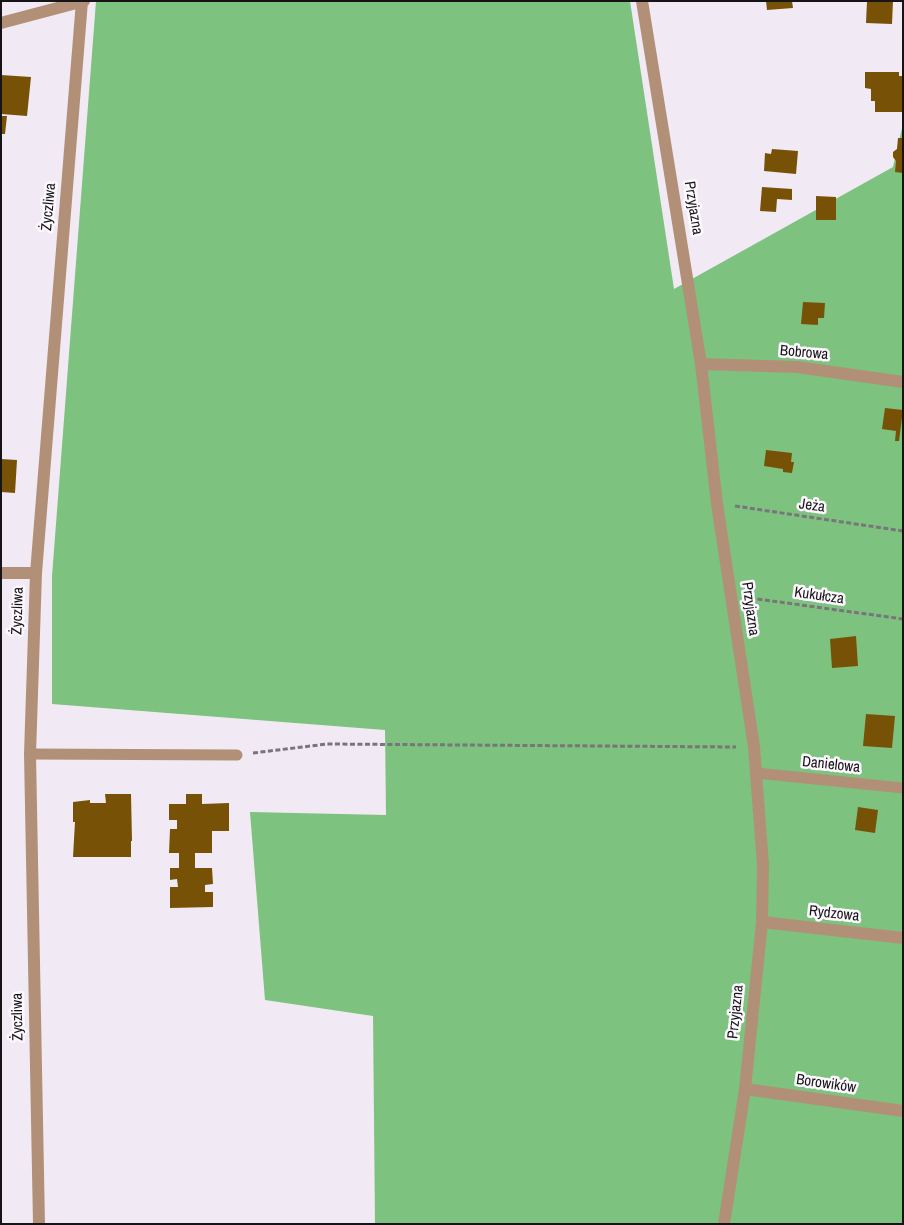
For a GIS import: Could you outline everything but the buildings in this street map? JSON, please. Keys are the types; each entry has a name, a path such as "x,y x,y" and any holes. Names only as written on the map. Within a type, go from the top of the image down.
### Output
{"street":[{"path":"1,23 82,1"},
{"name":"Życzliwa","path":"39,1224 30,754 36,573 82,1"},
{"name":"Przyjazna","path":"642,1 701,364 717,504 754,747 763,865 762,922 744,1089 724,1224"},
{"name":"Bobrowa","path":"701,364 798,367 903,382"},
{"path":"1,573 36,573"},
{"name":"Rydzowa","path":"762,922 903,938"},
{"name":"Borowików","path":"744,1089 903,1111"}],"lane":[{"path":"30,754 237,755"},
{"name":"Danielowa","path":"756,773 903,788"}],"path":[{"name":"Jeża","path":"717,504 903,531"},
{"name":"Kukułcza","path":"732,595 903,619"},
{"path":"237,755 327,744 754,747"}],"green space":[{"path":"96,1 630,1 674,289 893,167 903,124 903,1224 375,1224 373,1016 265,1000 250,812 386,815 385,730 52,704 52,576"}]}
